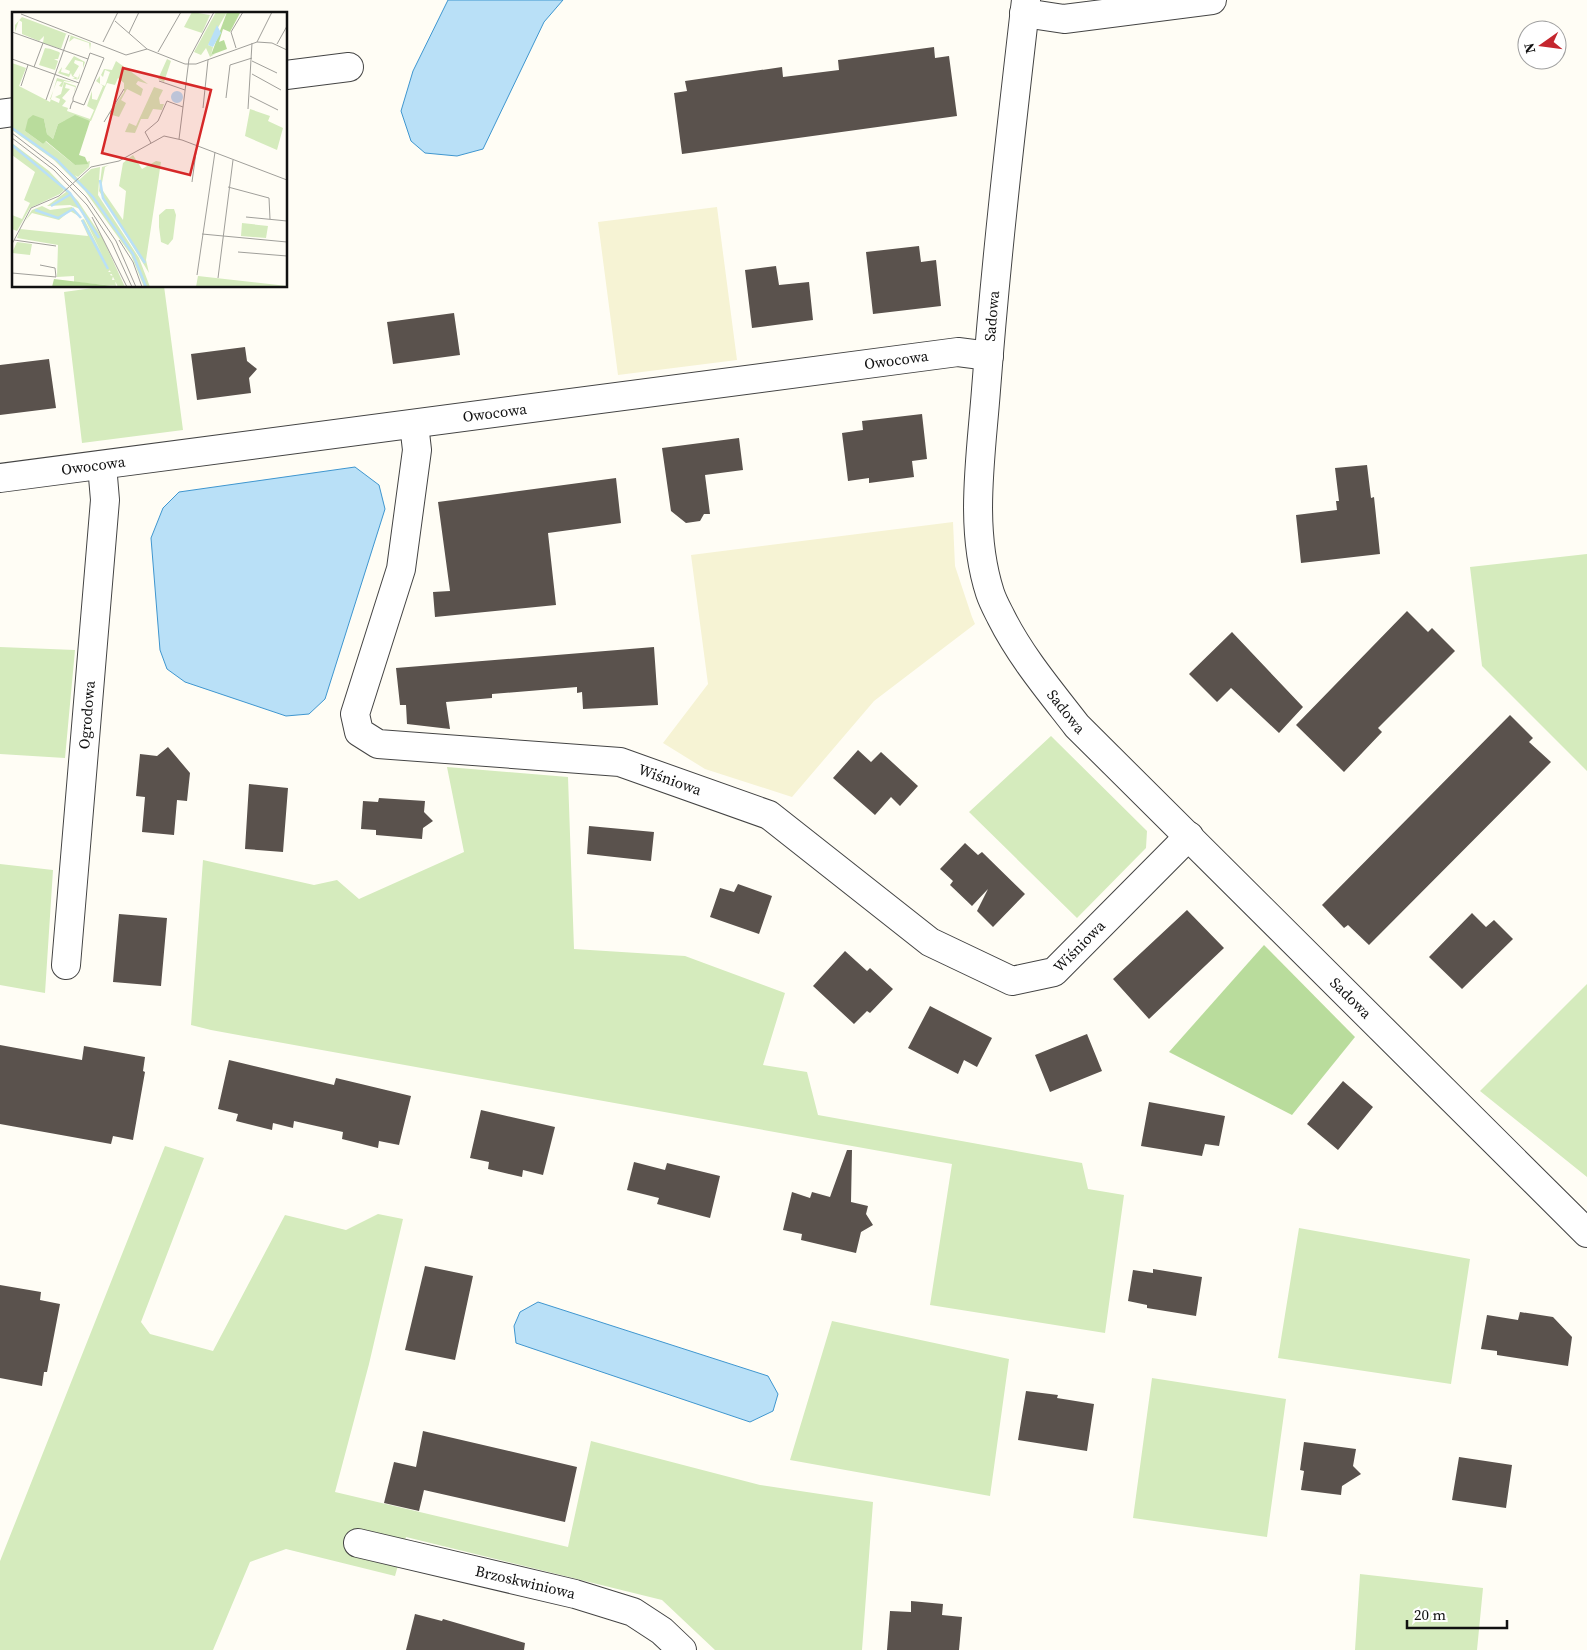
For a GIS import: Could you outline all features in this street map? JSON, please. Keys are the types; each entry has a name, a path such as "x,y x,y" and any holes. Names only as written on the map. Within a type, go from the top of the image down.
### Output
{"street":[{"path":"1025,7 1064,19 1212,0"},
{"name":"Sadowa","path":"1025,7 989,356 979,488 978,531 983,569 991,596 1010,635 1028,663 1078,726 1587,1233"},
{"path":"288,75 349,67"},
{"name":"Owocowa","path":"0,478 958,352 989,356"},
{"name":"Wiśniowa","path":"414,424 417,450 401,569 355,714 359,732 378,744 620,762 769,815 930,942 1012,981 1054,972 1189,836"},
{"name":"Ogrodowa","path":"66,965 105,500 102,465"},
{"name":"Brzoskwiniowa","path":"358,1543 575,1594 634,1612 662,1632 682,1650"}],"shaded area":[{"path":"717,207 737,360 618,375 598,222"},
{"path":"953,522 955,566 975,624 874,701 792,797 705,769 663,743 708,684 691,555"}],"green space":[{"path":"93,288 164,288 183,430 82,443 64,292"},
{"path":"1587,554 1587,771 1482,666 1470,567"},
{"path":"0,647 75,650 65,758 0,754"},
{"path":"1051,736 1147,831 1146,848 1077,918 969,812"},
{"path":"447,767 568,777 574,949 685,956 785,993 763,1065 807,1072 818,1115 1082,1163 1088,1189 1124,1195 1105,1333 930,1305 952,1164 191,1025 203,860 314,885 337,880 359,899 464,852"},
{"path":"0,864 53,870 45,993 0,985"},
{"path":"1264,945 1355,1037 1292,1115 1169,1052"},
{"path":"1587,984 1587,1177 1480,1091"},
{"path":"165,1146 204,1158 141,1322 150,1334 213,1351 285,1215 346,1230 378,1214 403,1219 369,1364 335,1492 568,1547 591,1441 760,1485 873,1502 862,1650 715,1650 662,1600 406,1537 395,1576 286,1549 250,1562 213,1650 0,1650 0,1561"},
{"path":"1299,1228 1470,1259 1451,1384 1278,1358"},
{"path":"832,1321 1009,1359 990,1496 790,1460"},
{"path":"1152,1378 1286,1399 1267,1537 1133,1518"},
{"path":"1360,1574 1483,1588 1477,1650 1355,1650"}],"water":[{"path":"448,0 563,0 544,22 483,149 457,156 425,153 411,141 401,111 413,71"},
{"path":"355,467 379,485 385,509 325,699 309,714 286,716 185,682 167,669 160,650 151,538 163,508 179,492"},
{"path":"538,1302 768,1376 778,1394 773,1411 750,1422 516,1343 514,1326 520,1312"}],"building":[{"path":"934,47 935,58 949,56 957,116 682,154 674,93 687,91 685,81 782,67 783,77 839,70 838,60"},
{"path":"919,246 921,262 936,260 941,306 873,314 866,252"},
{"path":"776,266 779,285 809,282 813,320 752,328 745,270"},
{"path":"454,313 460,355 393,364 387,322"},
{"path":"245,347 247,361 257,369 249,378 251,393 197,400 191,354"},
{"path":"49,359 56,408 0,415 0,365"},
{"path":"922,414 927,459 912,461 914,477 869,483 869,478 848,481 842,433 863,430 862,421"},
{"path":"739,438 743,470 705,475 710,514 704,514 700,521 686,523 671,511 662,448"},
{"path":"1367,465 1371,498 1374,497 1380,554 1301,563 1296,515 1337,510 1336,501 1339,501 1335,468"},
{"path":"616,478 621,523 548,533 556,605 435,617 433,592 450,591 438,502"},
{"path":"1407,611 1428,632 1432,628 1455,651 1378,728 1382,732 1344,772 1296,725"},
{"path":"1232,632 1303,707 1279,733 1231,688 1217,702 1189,674"},
{"path":"654,647 658,705 583,709 582,692 577,693 577,687 492,694 492,698 446,702 450,729 407,724 406,705 400,705 396,668"},
{"path":"1510,715 1533,738 1529,742 1551,762 1369,945 1348,925 1344,928 1322,905"},
{"path":"168,747 190,773 187,801 177,800 174,835 142,832 145,797 136,796 140,754 157,756"},
{"path":"858,750 871,762 881,752 918,786 900,806 891,797 875,815 833,778"},
{"path":"249,784 288,788 283,852 245,849"},
{"path":"379,798 425,801 424,812 433,821 423,828 422,839 376,835 376,830 361,829 363,801 378,802"},
{"path":"589,826 654,832 651,861 587,854"},
{"path":"965,843 978,855 982,852 1025,894 993,927 977,911 988,889 972,906 950,885 953,881 940,869"},
{"path":"738,884 772,896 759,934 710,917 720,888 734,892"},
{"path":"1187,910 1224,948 1149,1019 1113,979"},
{"path":"1472,913 1486,927 1494,920 1513,939 1462,989 1429,957"},
{"path":"119,914 167,918 161,986 113,982"},
{"path":"845,951 867,971 870,968 893,989 870,1013 867,1011 854,1024 813,986"},
{"path":"930,1006 992,1038 977,1067 964,1060 958,1074 908,1048"},
{"path":"1087,1034 1102,1071 1050,1092 1035,1055"},
{"path":"0,1045 82,1060 84,1046 145,1057 143,1071 145,1072 133,1140 113,1136 111,1144 0,1124"},
{"path":"229,1060 334,1085 336,1078 411,1096 399,1145 379,1141 378,1148 342,1139 343,1132 294,1121 293,1128 273,1123 272,1130 236,1121 238,1114 218,1109"},
{"path":"1343,1081 1373,1107 1338,1150 1307,1124"},
{"path":"1149,1102 1225,1116 1219,1146 1205,1144 1202,1156 1141,1146"},
{"path":"481,1110 555,1127 543,1175 523,1170 522,1177 488,1169 489,1162 470,1158"},
{"path":"847,1150 852,1150 851,1202 868,1206 866,1214 873,1225 861,1232 856,1253 801,1240 802,1234 783,1230 792,1192 810,1198 812,1192 830,1197"},
{"path":"634,1162 665,1170 667,1163 720,1176 710,1218 657,1204 659,1198 627,1190"},
{"path":"425,1266 473,1276 455,1360 405,1350"},
{"path":"1153,1269 1202,1277 1196,1316 1147,1308 1147,1305 1128,1301 1133,1270 1153,1273"},
{"path":"0,1285 41,1292 40,1300 60,1304 47,1372 44,1372 42,1386 0,1378"},
{"path":"1520,1312 1553,1317 1572,1337 1568,1366 1497,1355 1497,1351 1481,1349 1487,1315 1518,1320"},
{"path":"1026,1391 1058,1395 1057,1398 1094,1404 1087,1451 1018,1440"},
{"path":"423,1431 577,1467 565,1522 424,1490 419,1511 384,1503 394,1462 416,1467"},
{"path":"1304,1442 1356,1449 1353,1466 1361,1474 1342,1486 1341,1495 1301,1490 1304,1471 1300,1470"},
{"path":"1459,1457 1512,1465 1506,1508 1452,1500"},
{"path":"911,1601 943,1604 942,1615 962,1617 959,1650 887,1650 890,1611 911,1612"},
{"path":"415,1614 442,1621 443,1619 525,1643 524,1650 406,1650"}]}
